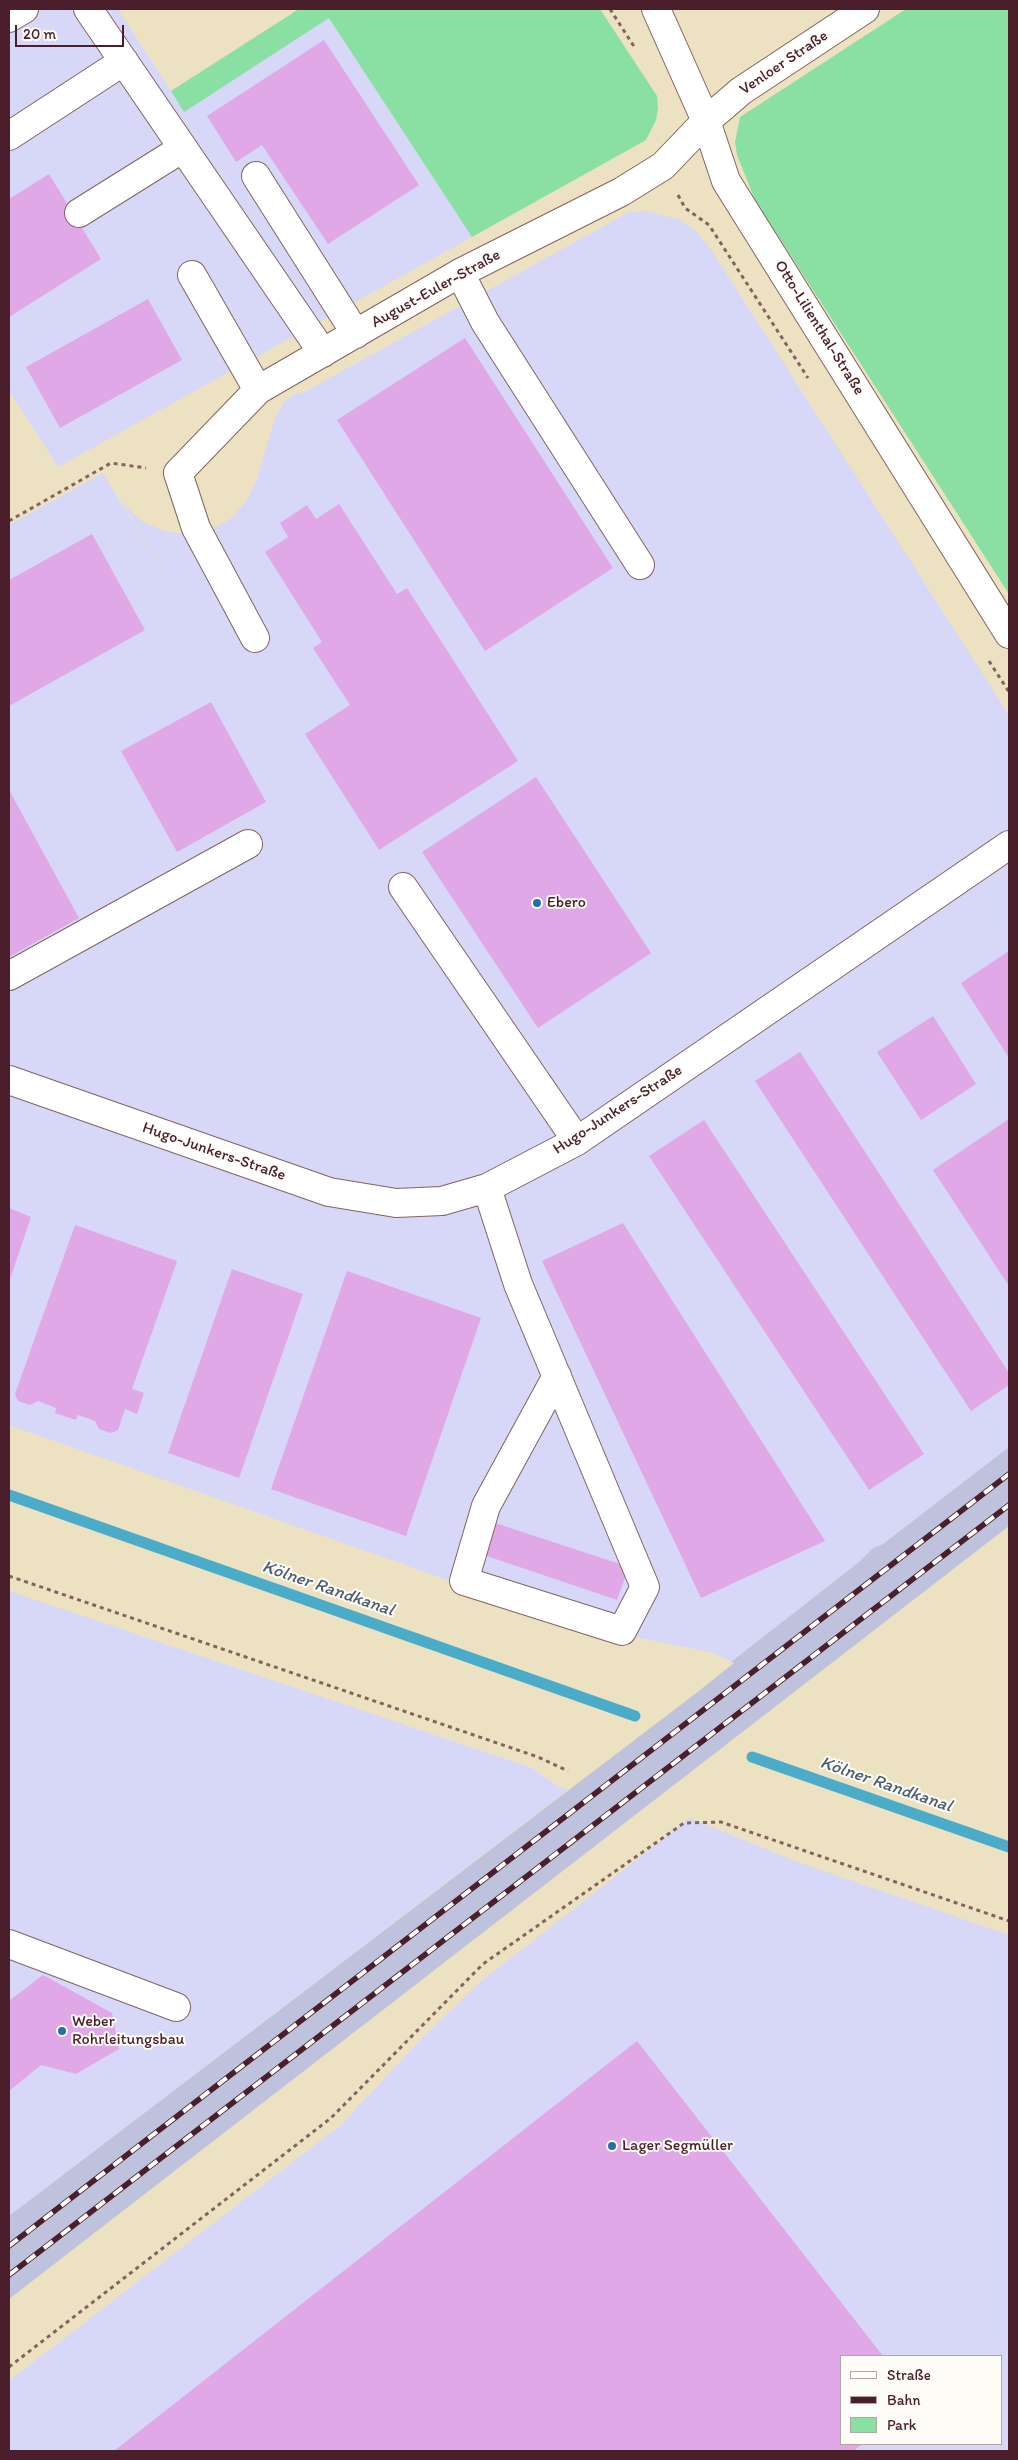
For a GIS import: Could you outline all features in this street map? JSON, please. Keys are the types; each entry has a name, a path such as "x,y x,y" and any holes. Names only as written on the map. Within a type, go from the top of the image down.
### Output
{"street":[{"path":"9,18 24,9"},
{"path":"88,9 323,353"},
{"name":"Otto-Lilienthal-Straße","path":"656,9 706,122 726,181 880,424 1009,634"},
{"name":"Venloer Straße","path":"706,122 742,91 865,9"},
{"path":"9,136 124,61"},
{"name":"August-Euler-Straße","path":"178,473 258,390 460,273 621,192 663,166 706,122"},
{"path":"80,213 183,148"},
{"path":"256,176 356,334"},
{"path":"460,273 485,322 640,566"},
{"path":"192,275 258,390"},
{"path":"178,473 196,528 255,638"},
{"path":"9,976 248,844"},
{"name":"Hugo-Junkers-Straße","path":"9,1080 328,1192 396,1203 442,1201 487,1188 577,1141 1009,845"},
{"path":"403,887 577,1141"},
{"path":"487,1188 518,1284 557,1376 645,1588 622,1631 464,1581 486,1506 557,1376"},
{"path":"9,1944 176,2007"}],"path":[{"path":"610,9 638,52"},
{"path":"663,166 685,208 709,225 811,384"},
{"path":"9,521 111,463 178,473"},
{"path":"988,659 1009,692"},
{"path":"9,1576 538,1757 568,1771"},
{"path":"9,2368 331,2118 483,1964 684,1822 721,1822 1009,1921"}],"shaded area":[{"path":"9,9 118,9 184,111 329,17 472,237 58,467 9,391"},
{"path":"647,211 680,220 697,232 710,248 1009,715 1009,1447 883,1544 873,1548 859,1562 731,1662 714,1653 575,1625 9,1425 9,525 103,473 120,502 214,647 120,500 141,521 167,532 192,534 209,530 222,524 233,517 248,498 256,482 275,418 284,402 294,394 299,392 301,394 629,212"},
{"path":"1009,1447 1009,1526 9,2299 9,2216 695,1694 734,1663 731,1662 859,1562 873,1548 883,1544"},
{"path":"9,1591 532,1768 559,1787 569,1789 9,2216"},
{"path":"690,1818 795,1861 1009,1935 1009,2451 9,2451 9,2381 342,2124 421,2039 479,1983"}],"green space":[{"path":"299,9 600,9 657,96 658,109 656,120 646,140 472,237 329,18 184,112 171,91"},
{"path":"906,9 1009,9 1009,594 755,200 737,155 735,142 740,117"}],"building":[{"path":"324,40 419,185 328,244 262,145 236,162 207,116"},
{"path":"49,174 101,259 9,317 9,199"},
{"path":"148,299 182,360 60,428 26,367"},
{"path":"465,338 613,568 485,651 337,420"},
{"path":"339,504 397,594 407,588 518,761 379,850 305,734 350,705 313,648 322,642 265,552 288,537 280,523 307,505 316,519"},
{"path":"92,534 145,630 9,706 9,580"},
{"path":"211,702 266,802 177,852 121,751"},
{"name":"Ebero","path":"536,777 651,953 538,1028 422,852"},
{"path":"9,790 79,918 9,957"},
{"path":"1009,951 1009,1058 961,983"},
{"path":"933,1016 976,1084 921,1120 877,1052"},
{"path":"800,1052 1009,1373 1009,1385 971,1411 755,1081"},
{"path":"1009,1119 1009,1286 933,1170"},
{"path":"704,1120 924,1454 869,1490 649,1156"},
{"path":"9,1208 31,1217 9,1282"},
{"path":"623,1223 825,1541 701,1598 542,1261"},
{"path":"75,1225 177,1261 132,1389 144,1393 137,1414 125,1409 118,1430 111,1433 99,1429 95,1421 78,1415 76,1420 55,1413 56,1408 38,1401 30,1405 18,1401 15,1394"},
{"path":"232,1269 303,1294 239,1478 168,1453"},
{"path":"347,1271 481,1318 406,1536 271,1489"},
{"path":"492,1522 629,1567 617,1600 481,1554"},
{"name":"Weber Rohrleitungsbau","path":"43,1975 112,2013 119,2049 76,2074 41,2065 9,2091 9,2001"},
{"name":"Lager Segmüller","path":"637,2041 882,2355 840,2355 840,2445 862,2445 853,2451 114,2451"}],"waterway":[{"name":"Kölner Randkanal","path":"9,1495 635,1716"},
{"name":"Kölner Randkanal","path":"752,1757 1009,1847"}],"railway":[{"path":"9,2246 1009,1474"},
{"path":"9,2275 1009,1505"}],"place":[{"name":"Ebero","path":"537,903"},
{"name":"Weber Rohrleitungsbau","path":"62,2031"},
{"name":"Lager Segmüller","path":"612,2146"}]}
